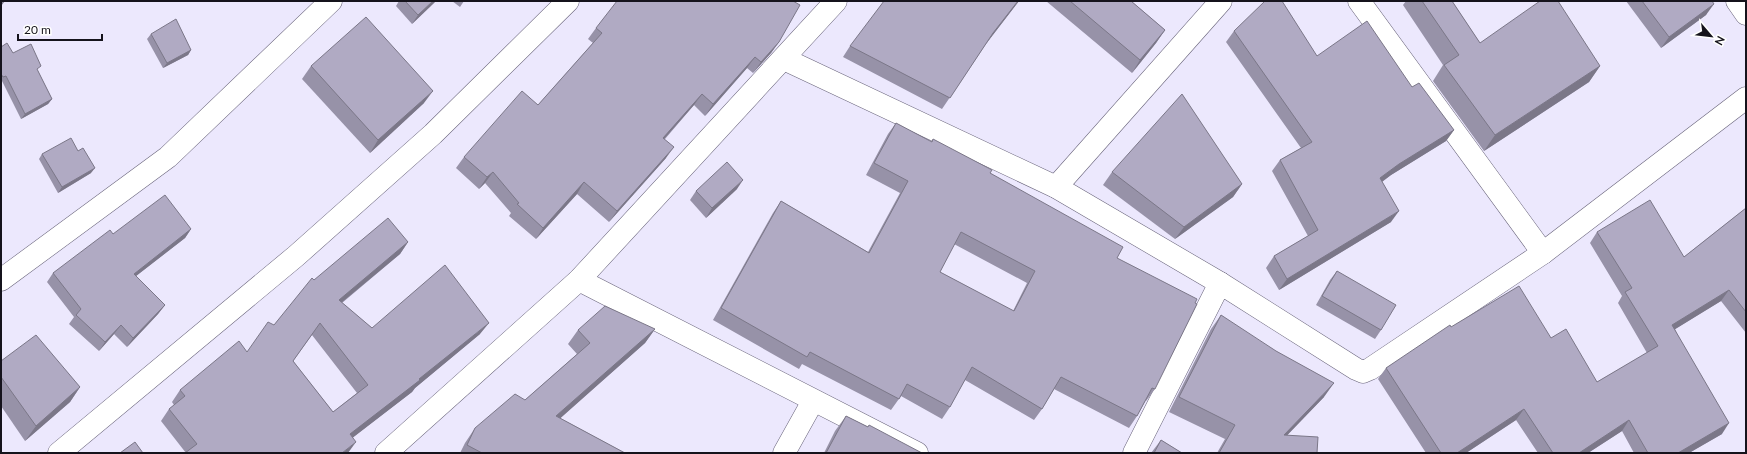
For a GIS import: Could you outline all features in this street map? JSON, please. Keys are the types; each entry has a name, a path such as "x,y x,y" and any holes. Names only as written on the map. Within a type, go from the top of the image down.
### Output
{"street":[{"path":"1,280 168,157 331,1"},
{"path":"59,453 296,256 415,150 568,1"},
{"path":"386,453 579,280 836,1"},
{"path":"1056,187 1221,1"},
{"path":"1359,1 1543,254"},
{"path":"1737,1 1746,14"},
{"path":"784,59 1056,187 1220,283 1363,372 1370,369 1543,254 1746,98"},
{"path":"579,280 916,453"},
{"path":"1134,453 1220,283"},
{"path":"784,453 813,400"}],"building":[{"path":"405,1 433,1 418,15"},
{"path":"617,1 793,1 800,5 779,42 761,62 755,57 713,104 702,94 663,138 674,147 617,211 584,182 543,228 517,204 519,203 493,172 487,177 464,157 522,91 538,105 602,33 596,28"},
{"path":"884,1 1018,1 993,33 950,98 850,46"},
{"path":"1070,1 1131,1 1165,30 1140,60"},
{"path":"1265,1 1282,1 1317,56 1367,21 1412,87 1419,83 1454,130 1399,164 1380,178 1399,211 1287,279 1274,256 1318,230 1280,160 1312,142 1234,31"},
{"path":"1422,1 1452,1 1480,43 1540,1 1558,1 1600,66 1495,135 1444,65 1459,55"},
{"path":"1642,1 1712,1 1714,4 1669,37"},
{"path":"366,17 433,91 378,140 311,66"},
{"path":"176,19 191,50 167,63 151,34"},
{"path":"7,43 13,53 31,44 41,66 37,69 52,99 25,114 6,76 3,77 1,74 1,47"},
{"path":"1182,94 1242,184 1184,227 1112,172"},
{"path":"896,123 932,142 933,139 992,170 990,173 1123,247 1117,258 1197,299 1195,303 1197,304 1155,389 1152,388 1137,416 1061,377 1042,409 972,367 950,407 907,384 899,399 810,352 807,357 721,308 781,201 869,253 908,181 874,163","holes":["961,232 1035,271 1014,311 940,272"]},
{"path":"71,138 78,151 83,148 95,168 62,187 42,154"},
{"path":"727,162 743,180 712,208 696,191"},
{"path":"165,195 191,229 134,274 165,305 133,338 121,325 105,342 76,315 81,309 53,273 110,230 113,234"},
{"path":"1650,200 1684,257 1746,208 1746,312 1729,290 1672,325 1729,423 1678,453 1648,453 1629,420 1579,453 1553,453 1524,409 1457,453 1441,453 1386,368 1450,325 1451,327 1519,286 1551,338 1566,329 1597,382 1658,346 1625,292 1632,288 1597,232"},
{"path":"388,218 408,242 339,300 372,328 445,265 489,323 419,379 420,380 350,434 356,442 342,453 185,453 197,444 169,409 185,396 180,390 239,341 247,352 268,322 274,325 312,278 314,280","holes":["320,323 368,385 333,412 293,361"]},
{"path":"1337,271 1396,305 1381,330 1322,296"},
{"path":"605,306 655,329 556,416 625,453 482,453 467,445 475,428 515,394 525,400 590,343 578,330"},
{"path":"1221,315 1276,351 1334,383 1284,435 1318,437 1317,453 1219,453 1235,425 1179,397"},
{"path":"36,335 80,387 36,426 1,377 1,361"},
{"path":"846,416 868,427 869,425 922,453 826,453"},
{"path":"1161,440 1182,453 1154,453"},
{"path":"135,442 143,453 120,453"}]}
